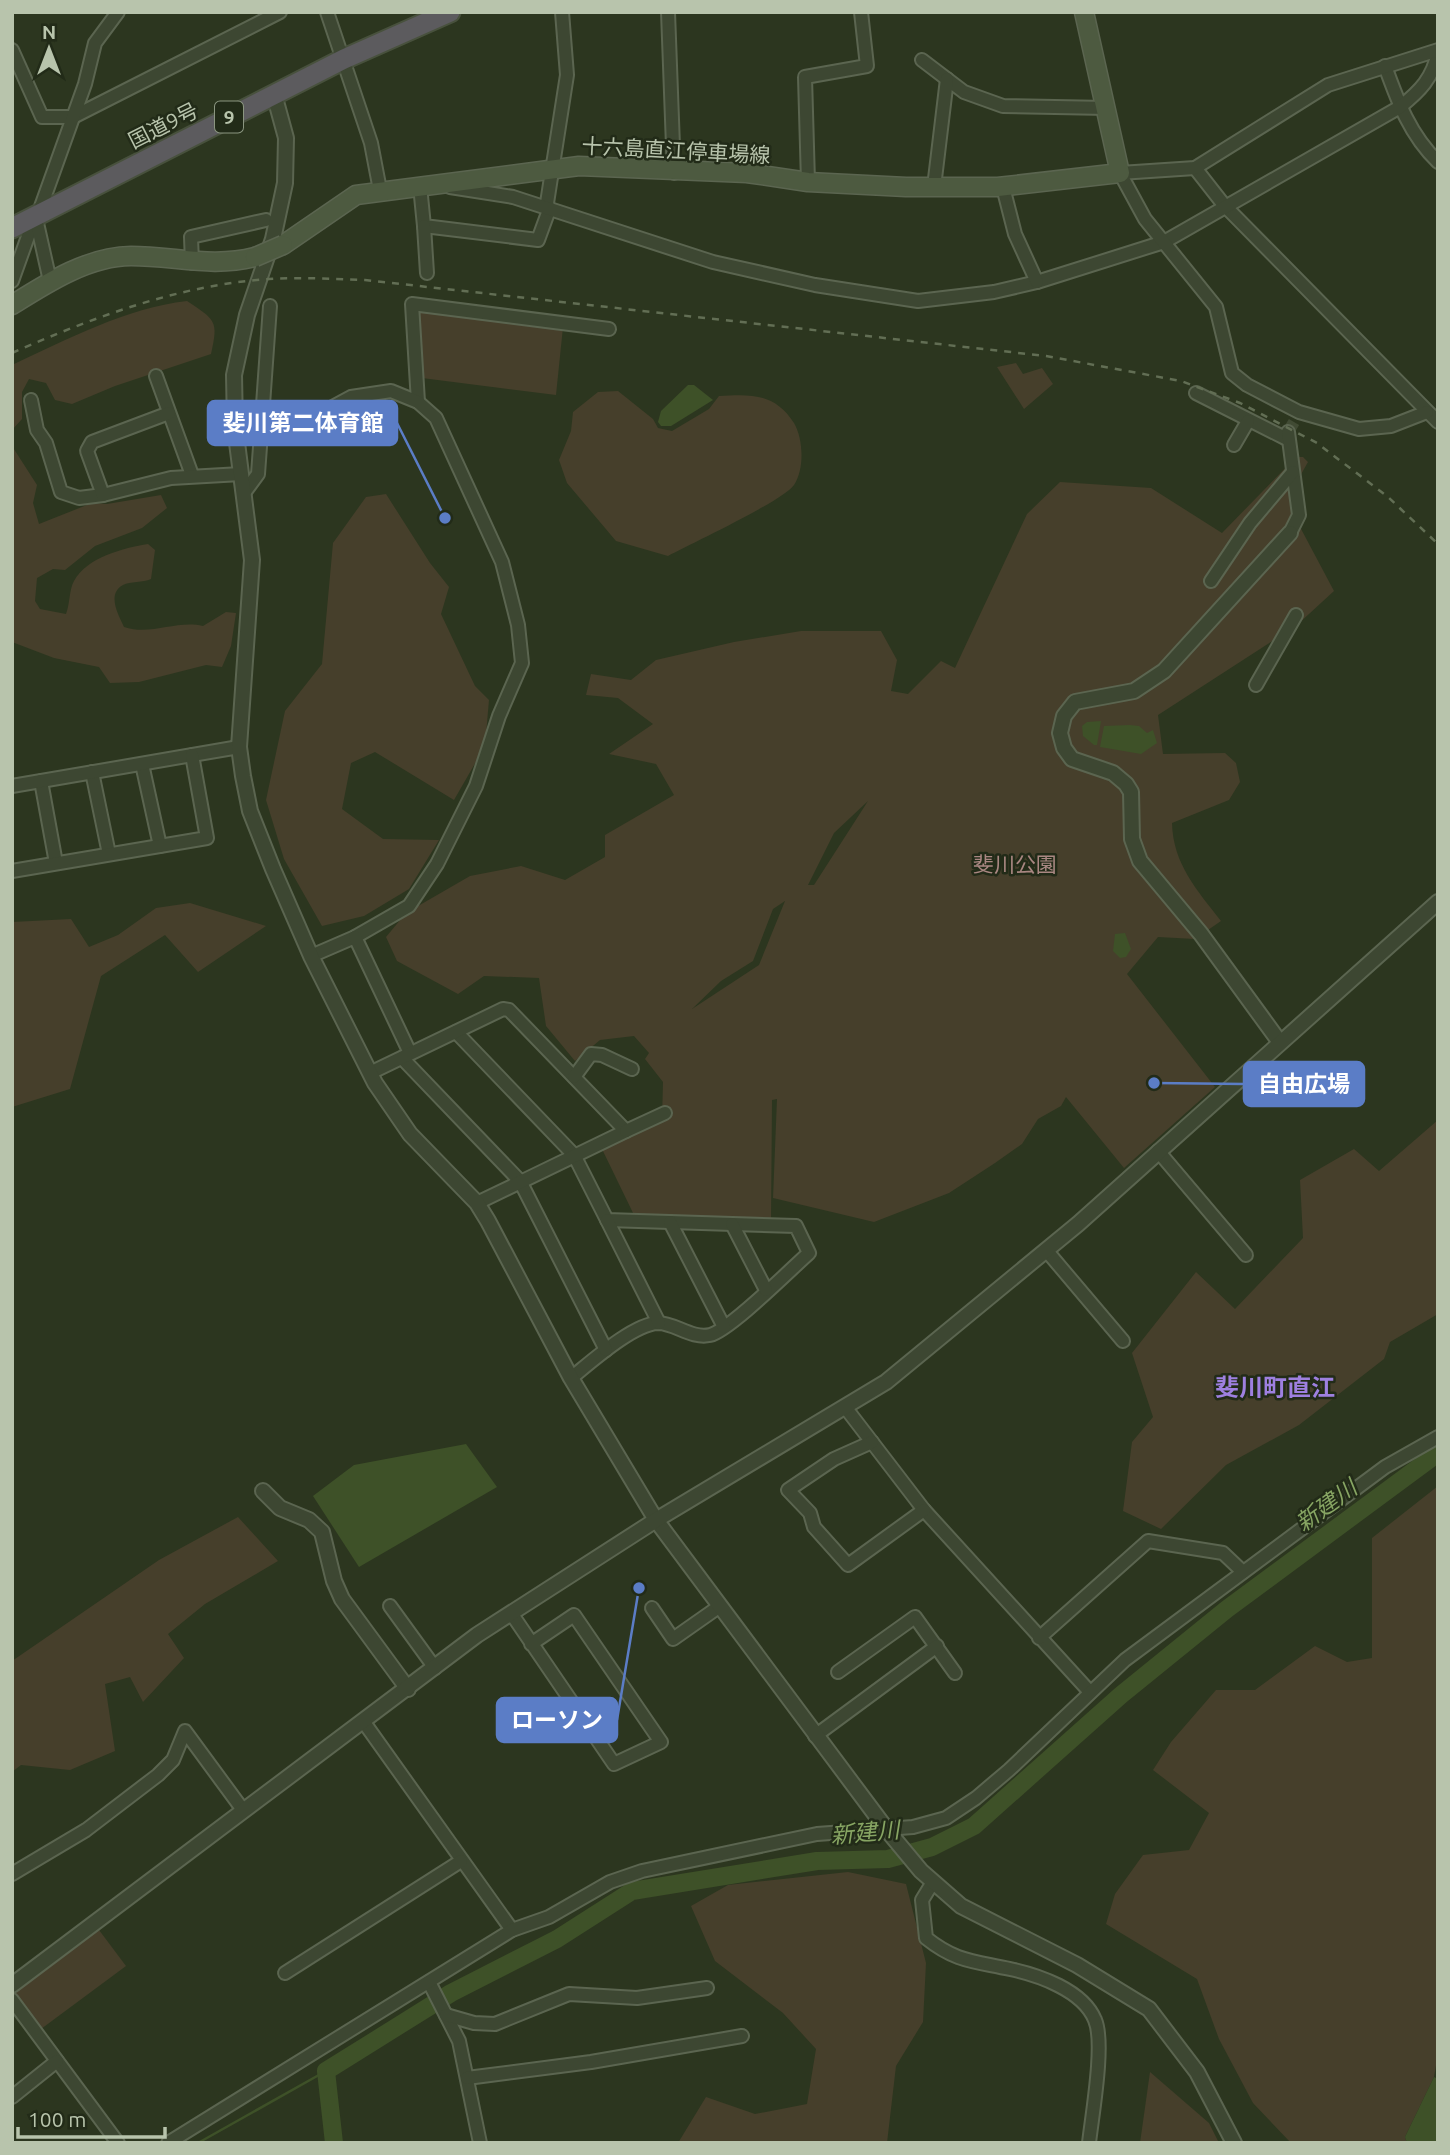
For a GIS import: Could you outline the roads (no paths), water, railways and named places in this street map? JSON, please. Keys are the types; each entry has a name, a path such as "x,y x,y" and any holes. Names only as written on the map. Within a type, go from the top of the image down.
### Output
{"highway":[{"name":"国道9号","path":"12,228 38,219 344,59 450,12"}],"main road":[{"path":"1084,12 1120,173"},
{"name":"十六島直江停車場線","path":"12,305 50,281 104,259 130,256 217,264 255,257 283,245 336,206 356,195 579,166 674,173 747,173 808,182 934,187 1003,187 1120,173"}],"street":[{"path":"12,281 31,228 38,219 95,43 118,12"},
{"path":"12,50 42,117 73,117 280,12"},
{"path":"327,12 371,143 380,190"},
{"path":"424,226 538,240 549,210 547,203 567,75 562,12"},
{"path":"668,12 674,173"},
{"path":"808,182 805,77 867,66 861,12"},
{"path":"427,273 424,226 426,185 513,197 713,262 815,285 918,301 994,292 1037,282 1164,243 1224,205 1400,107 1420,91 1434,71 1438,51 1328,85 1195,168 1120,173 1145,219 1164,243 1216,307 1232,373 1292,426 1298,515 1290,533 1164,671 1134,691 1075,702 1064,716 1060,733 1064,748 1072,759 1117,775 1126,784 1131,792 1132,839 1140,861 1201,934 1279,1041"},
{"path":"922,60 964,92 1003,106 1107,108"},
{"path":"1385,66 1400,107 1420,145 1438,162"},
{"path":"934,187 947,79"},
{"path":"274,94 286,138 286,173 280,212 247,315 234,375 235,427 252,560 239,747 250,811 311,956 389,1108 410,1134 477,1203 571,1378 656,1520 887,1830 920,1871 961,1906 1077,1965 1149,2009 1197,2072 1234,2143"},
{"path":"1195,168 1224,205 1438,422"},
{"path":"1003,187 1015,234 1037,282"},
{"path":"38,219 50,281"},
{"path":"192,263 191,237 266,220"},
{"path":"418,402 412,304 609,329"},
{"path":"244,493 258,474 270,306"},
{"path":"156,376 192,475"},
{"path":"261,433 314,417 351,397 391,391 418,402 436,418 502,562 518,625 522,663 499,716 476,786 437,864 409,906 355,937 311,956"},
{"path":"1196,393 1248,421 1292,426 1359,429 1391,426 1427,412"},
{"path":"31,400 37,430 48,447 61,492 79,498 192,475 241,474"},
{"path":"103,495 87,452 92,442 169,413"},
{"path":"1234,445 1248,421"},
{"path":"1211,580 1250,523 1293,472"},
{"path":"1255,685 1296,615"},
{"path":"12,786 239,747"},
{"path":"12,871 207,838 192,755"},
{"path":"142,764 160,846"},
{"path":"92,772 109,854"},
{"path":"41,781 56,863"},
{"path":"12,1985 477,1635 656,1520 886,1382 1046,1251 1279,1041 1436,907"},
{"path":"355,937 406,1055 520,1181 606,1350"},
{"path":"370,1073 503,1009 509,1010 626,1130"},
{"path":"456,1032 574,1155 659,1323"},
{"path":"574,1077 591,1054 602,1055 632,1069"},
{"path":"477,1203 665,1113"},
{"path":"1157,1151 1246,1255"},
{"path":"571,1378 633,1332 659,1323 695,1335 708,1336 724,1328 809,1253 796,1226 607,1220"},
{"path":"670,1222 724,1328"},
{"path":"732,1224 766,1290"},
{"path":"1046,1251 1123,1341"},
{"path":"845,1407 924,1510 1089,1691"},
{"path":"168,2143 512,1930 549,1917 610,1882 642,1871 817,1834 913,1827 946,1818 976,1798 1125,1660 1385,1467 1438,1437"},
{"path":"872,1442 834,1459 788,1490 810,1513 814,1527 848,1565 924,1510"},
{"path":"263,1491 280,1508 309,1520 321,1532 342,1600 408,1689"},
{"path":"1039,1638 1147,1541 1223,1553 1243,1572"},
{"path":"390,1606 435,1668"},
{"path":"652,1608 673,1639 720,1606"},
{"path":"511,1614 531,1644 614,1764 661,1742 574,1615 531,1644"},
{"path":"838,1672 915,1617 955,1673"},
{"path":"815,1736 937,1646"},
{"path":"363,1721 512,1930"},
{"path":"12,1874 86,1830 158,1775 173,1760 185,1731 243,1810"},
{"path":"285,1973 461,1861"},
{"path":"933,1882 922,1900 926,1938 949,1956 1036,1975 1079,1999 1096,2020 1098,2065 1089,2143"},
{"path":"429,1982 459,2041 480,2143"},
{"path":"446,2015 474,2023 495,2024 569,1994 637,1998 707,1989"},
{"path":"12,2000 118,2143"},
{"path":"467,2078 591,2062 742,2036"},
{"path":"12,2097 57,2061"}],"waterway":[{"name":"新建川","path":"334,2143 326,2071 451,1993 557,1939 632,1891 817,1861 888,1859 932,1847 974,1826 1121,1695 1227,1609 1438,1453"},
{"path":"198,2143 326,2071"}],"tunnel":[{"path":"1288,432 1294,422"}],"railway":[{"path":"12,353 106,315 170,296 235,282 305,278 365,280 1046,356 1181,381 1240,403 1317,443 1388,497 1438,544"}],"place":[{"name":"斐川第二体育館","path":"445,518"},
{"name":"自由広場","path":"1154,1083"},
{"name":"ローソン","path":"639,1588"}],"district":[{"name":"斐川町直江","path":"1275,1387"}],"park label":[{"name":"斐川公園","path":"1015,864"}]}
